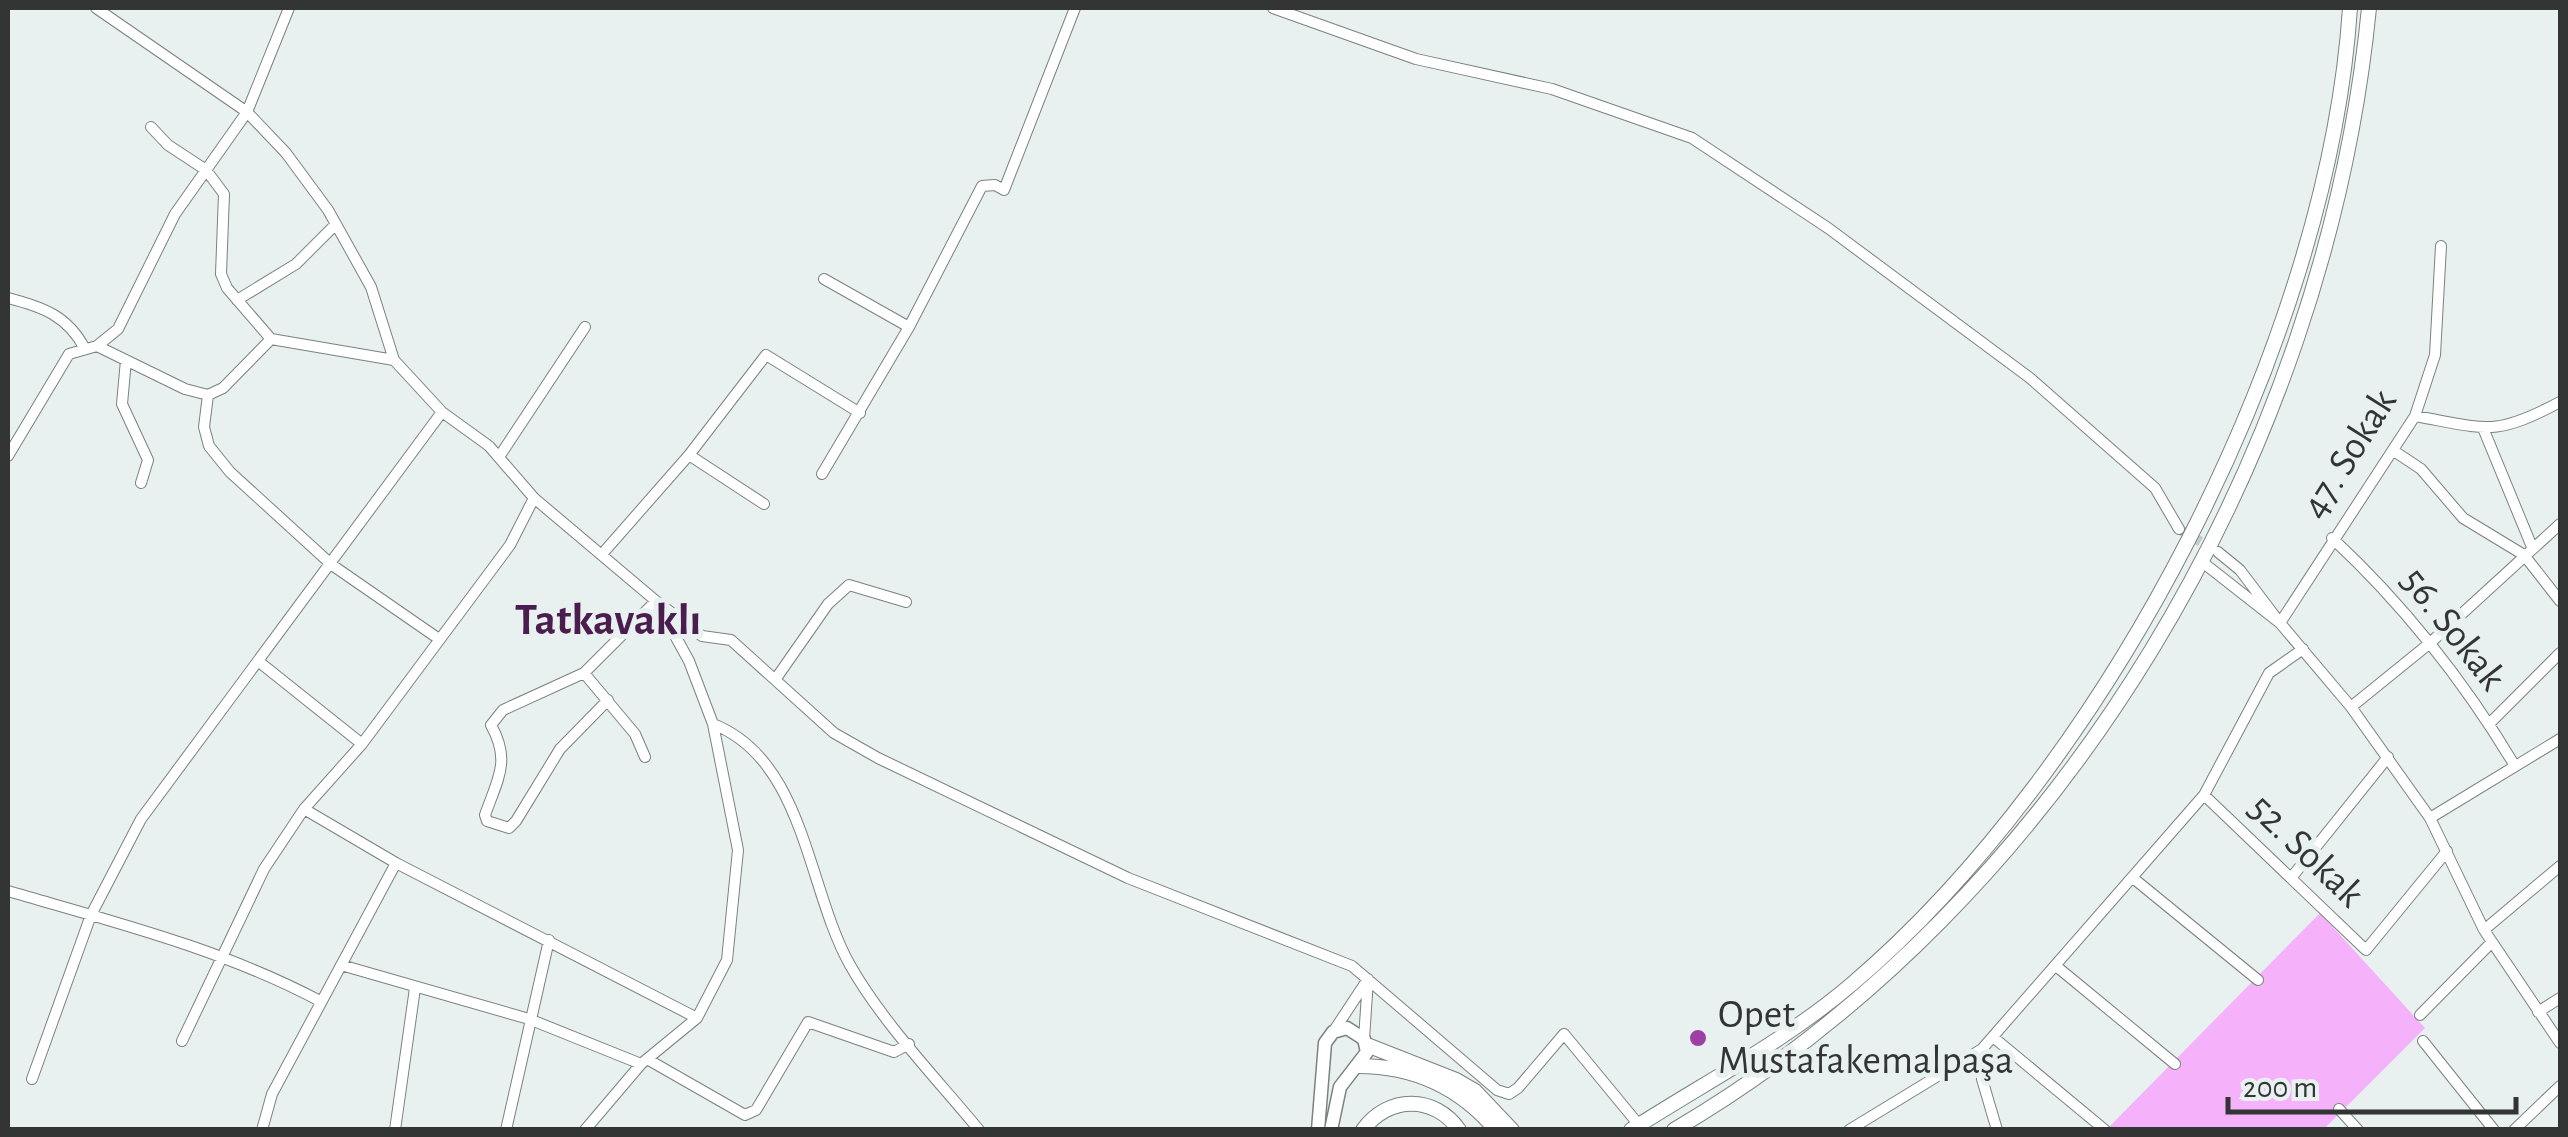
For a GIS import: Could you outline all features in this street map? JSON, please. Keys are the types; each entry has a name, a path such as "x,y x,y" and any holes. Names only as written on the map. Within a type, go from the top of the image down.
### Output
{"highway":[{"path":"1635,1127 1790,1032 1909,931 1996,833 2117,660 2190,539 2246,424 2269,366 2321,185 2340,96 2350,8"},
{"path":"1682,1130 1871,990 1932,933 1990,869 2114,703 2201,561 2260,444 2295,350 2340,189 2369,8"},
{"path":"1366,1042 1456,1080 1474,1091 1512,1130"},
{"path":"1357,1067 1434,1080 1461,1094 1496,1130"},
{"path":"1363,1130 1380,1111 1414,1103 1434,1107 1459,1130"},
{"path":"1674,1130 1719,1103"}],"main road":[{"path":"1318,1130 1325,1043 1334,1032 1348,1028 1366,1042 1365,1058 1340,1087 1332,1130"},
{"path":"1326,1058 1343,1071 1357,1067"}],"street":[{"path":"96,8 247,112 286,153 336,224 371,287 394,360 442,412 499,458 534,498 656,601 702,636 731,640 777,677 834,733 1128,878 1352,966 1498,1090 1509,1094 1518,1088 1564,1034 1635,1127"},
{"path":"8,456 69,354 91,348 118,328 175,214 247,112 289,8"},
{"path":"822,474 909,326 982,186 995,185 1004,190 1075,8"},
{"path":"1273,8 1416,59 1552,89 1692,138 1828,228 2030,378 2154,488 2179,529"},
{"path":"152,128 168,145 206,170 224,194 222,274 237,300 271,339 394,360"},
{"path":"237,300 296,264 336,224"},
{"name":"47. Sokak","path":"2280,623 2415,416 2436,355 2441,246"},
{"path":"824,279 909,326"},
{"path":"8,298 46,309 73,326 91,348 185,389 208,395 223,388 271,339"},
{"path":"499,458 585,327"},
{"path":"603,553 689,455 766,355 860,414"},
{"path":"126,360 122,404 148,460 141,483"},
{"path":"208,395 204,427 208,446 230,472 332,564 440,638"},
{"path":"2415,416 2482,428 2514,426 2560,402"},
{"path":"32,1079 91,915 141,819 442,412"},
{"path":"2482,428 2528,551 2560,601"},
{"path":"2394,450 2420,469 2463,518 2528,551"},
{"path":"689,455 764,504"},
{"path":"182,1041 264,869 304,809 362,744 510,546 534,498"},
{"path":"2352,707 2430,643 2560,524"},
{"name":"56. Sokak","path":"2332,538 2385,588 2430,643 2490,724 2515,766"},
{"path":"2218,552 2240,570 2352,707 2430,818 2484,930 2560,1042"},
{"path":"2201,561 2280,623"},
{"path":"777,677 828,604 849,585 906,602"},
{"path":"608,700 560,749 516,821 508,828 487,821 485,814 503,763 503,749 490,725 503,710 584,672 656,601"},
{"path":"586,1130 644,1061 697,1018 727,960 736,907 738,850 713,724 689,661 656,601"},
{"path":"1856,1128 1982,1049 2204,795 2269,673 2303,648"},
{"path":"2490,724 2560,653"},
{"path":"258,662 362,744"},
{"path":"584,672 635,734 645,757"},
{"path":"713,724 738,734 770,773 795,820 850,966 978,1130"},
{"path":"2430,818 2560,739"},
{"path":"2291,878 2388,758"},
{"name":"52. Sokak","path":"2204,795 2366,950 2446,851"},
{"path":"304,809 396,864 697,1018"},
{"path":"262,1130 272,1094 396,864"},
{"path":"2484,930 2560,866"},
{"path":"2133,878 2258,980"},
{"path":"8,890 220,955 264,971 320,1001"},
{"path":"506,1130 549,940"},
{"path":"2420,1015 2492,942"},
{"path":"341,965 530,1019 644,1061 745,1115 756,1110 808,1022 894,1052 909,1044"},
{"path":"2056,966 2175,1064"},
{"path":"1334,1032 1368,980"},
{"path":"1366,1042 1368,980"},
{"path":"395,1130 415,988"},
{"path":"2538,1012 2560,998"},
{"path":"1993,1036 2104,1130"},
{"path":"2423,1041 2494,1130"},
{"path":"1982,1049 1982,1079 1997,1130"},
{"path":"2514,1130 2560,1086"},
{"path":"2339,1109 2358,1130"}],"shaded area":[{"path":"2320,913 2425,1028 2324,1129 2106,1130"}],"tunnel":[{"path":"2179,529 2213,549"}],"place":[{"name":"Opet Mustafakemalpaşa","path":"1698,1038"}],"district":[{"name":"Tatkavaklı","path":"608,620"}]}
